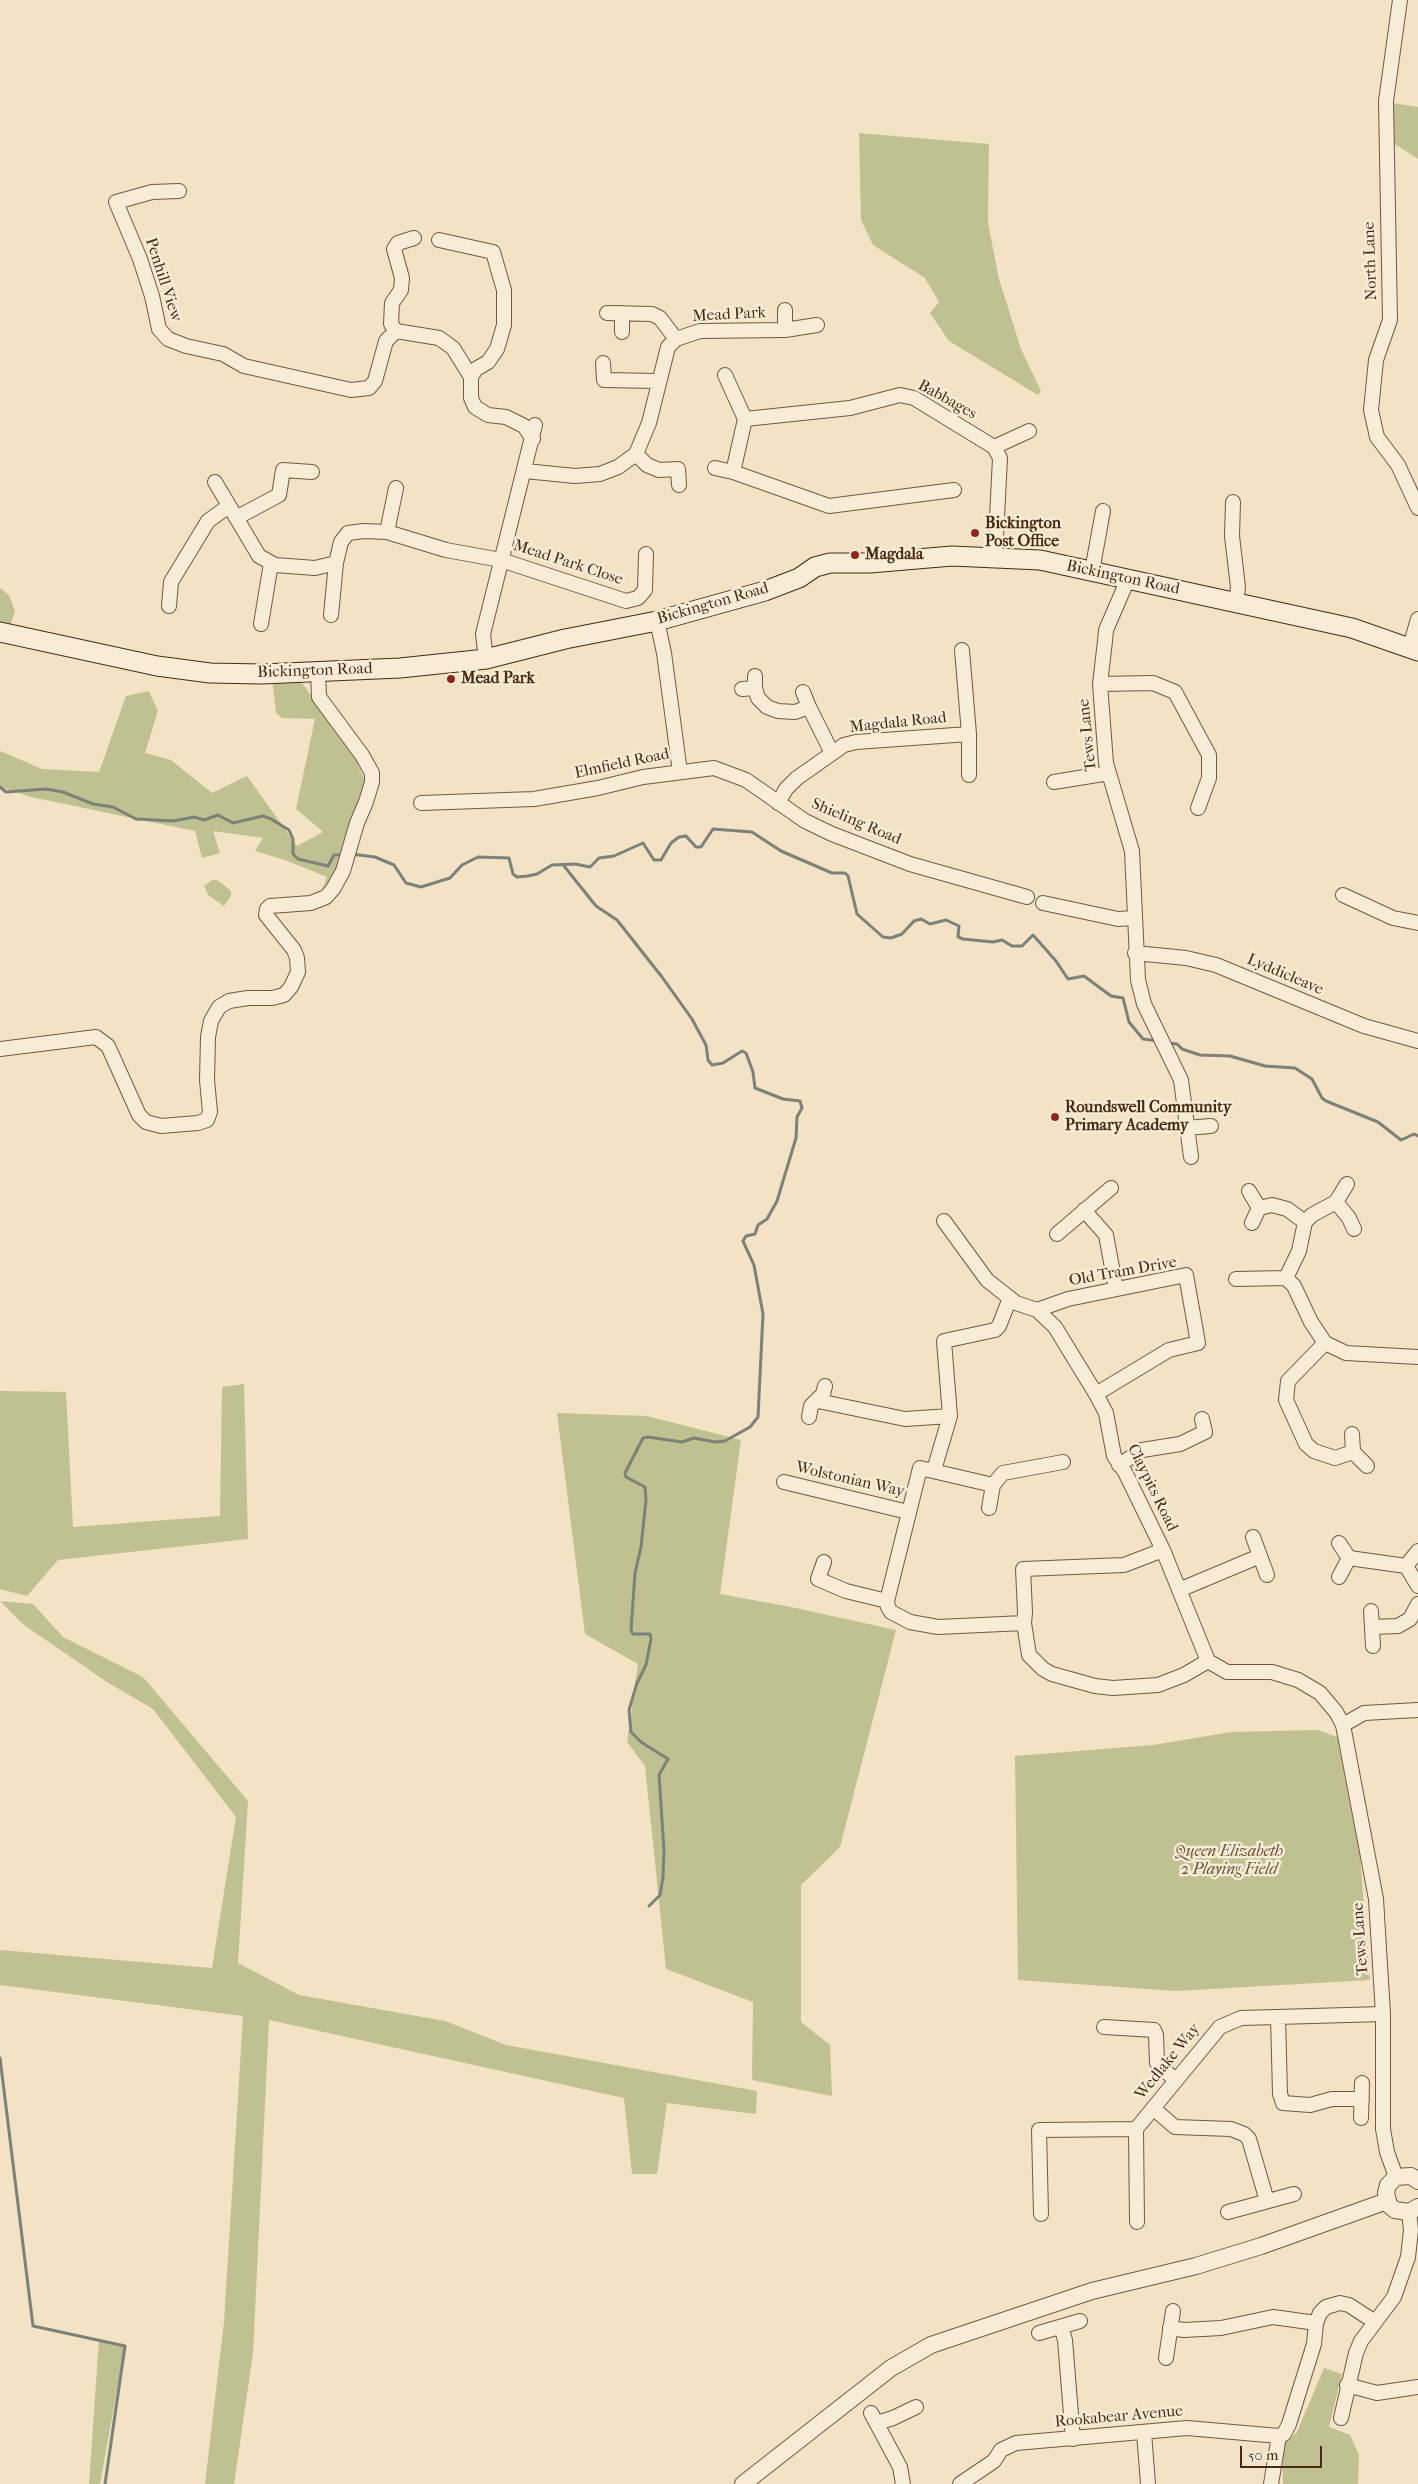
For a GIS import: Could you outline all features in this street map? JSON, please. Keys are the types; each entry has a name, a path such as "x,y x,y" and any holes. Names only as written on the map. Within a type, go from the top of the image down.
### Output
{"main road":[{"name":"Bickington Road","path":"0,632 157,666 210,673 318,672 400,668 486,660 565,639 657,621 765,590 799,578 815,567 830,563 870,563 952,556 1040,560 1352,628 1414,649"}],"street":[{"name":"North Lane","path":"1400,0 1386,100 1390,320 1376,360 1372,410 1377,437 1398,465 1418,508"},
{"name":"Penhill View","path":"179,190 152,192 116,202 140,258 152,296 159,329 168,339 186,346 223,354 244,366 351,390 369,388 376,380 386,341 396,330"},
{"path":"414,238 398,243 394,249 402,278 401,290 392,303 391,324 396,330 439,338 453,348 471,377 471,398 475,407 488,415 506,417 534,432 500,560 483,634 486,660"},
{"path":"439,240 493,252 504,290 504,325 497,349 488,362 476,369 471,377"},
{"name":"Mead Park","path":"785,330 786,310"},
{"name":"Mead Park","path":"607,314 652,314 660,318 676,339"},
{"path":"622,314 622,332"},
{"name":"Mead Park","path":"636,454 649,423 668,347 676,339 686,334 700,331 785,330 817,325"},
{"path":"603,363 604,380 658,381"},
{"path":"725,375 745,419 733,472"},
{"name":"Babbages","path":"745,419 850,408 900,395 914,398 994,447"},
{"path":"995,557 1000,458 994,447 1029,431"},
{"path":"525,471 576,476 600,474 618,467 636,454 647,465 659,470 684,469 679,485"},
{"path":"715,468 733,472 829,506 954,490"},
{"path":"169,606 171,582 208,521 279,495 283,470 312,472"},
{"path":"215,482 259,556 270,563 314,568 336,563"},
{"path":"387,532 396,488"},
{"path":"1233,502 1232,536 1238,587 1236,603"},
{"path":"1092,571 1103,511"},
{"path":"331,615 336,563 341,542 348,533 359,531 387,532 446,550 500,560"},
{"name":"Mead Park Close","path":"500,560 626,601 638,598 645,590 646,554"},
{"path":"261,624 270,563"},
{"name":"Tews Lane","path":"1128,579 1106,630 1100,684 1106,763 1132,851 1135,953 1144,1004 1181,1080 1191,1157"},
{"path":"1414,649 1418,619"},
{"name":"Elmfield Road","path":"417,804 534,799 680,772 664,653 657,621"},
{"name":"Magdala Road","path":"962,650 969,734 969,774"},
{"path":"0,1049 96,1037 108,1046 140,1115 146,1122 161,1126 198,1123 207,1120 210,1112 207,1080 208,1037 211,1021 219,1007 239,999 272,998 284,995 298,972 297,958 294,950 266,915 267,909 270,906 311,903 326,898 343,871 356,823 366,802 372,772 362,755 327,710 320,697 318,672"},
{"path":"1100,684 1153,683 1175,692 1209,754 1209,778 1198,808"},
{"path":"751,685 758,698 767,707 778,711 795,712 809,708"},
{"name":"Magdala Road","path":"803,692 832,753"},
{"name":"Magdala Road","path":"778,804 786,789 797,778 844,745 856,742 969,734"},
{"name":"Shieling Road","path":"680,772 714,768 727,771 746,780 778,804 832,834 910,864 1027,897"},
{"path":"1054,782 1109,773"},
{"path":"1343,896 1393,918 1418,922"},
{"path":"1044,903 1118,919 1134,918"},
{"name":"Lyddicleave","path":"1135,953 1186,958 1216,964 1364,1026 1418,1041"},
{"path":"1186,1128 1211,1126"},
{"path":"1286,1278 1299,1251 1305,1222 1312,1215 1336,1202 1348,1184"},
{"path":"1056,1234 1111,1188"},
{"path":"1250,1191 1259,1208"},
{"path":"1336,1202 1349,1218 1354,1229"},
{"path":"1259,1208 1272,1205 1287,1209 1305,1222"},
{"path":"1252,1223 1259,1208"},
{"path":"1084,1210 1106,1235 1116,1289"},
{"name":"Claypits Road","path":"944,1221 987,1280 1016,1303 1037,1310 1055,1327 1096,1394 1106,1413 1114,1456 1125,1472 1163,1550 1208,1661"},
{"name":"Old Tram Drive","path":"1037,1310 1068,1299 1186,1275 1198,1343 1169,1350 1096,1394"},
{"path":"1236,1279 1286,1278 1294,1286 1310,1322 1325,1343 1352,1354 1418,1357"},
{"path":"934,1470 950,1416 944,1341 995,1330 999,1326 1010,1298"},
{"path":"1325,1343 1288,1380 1286,1400 1306,1444 1314,1451 1336,1458 1352,1452"},
{"path":"809,1417 811,1406 818,1401 825,1386"},
{"path":"818,1401 905,1419 950,1416"},
{"path":"1119,1465 1142,1450 1180,1444 1205,1432 1202,1419"},
{"path":"1352,1434 1352,1452 1366,1466"},
{"path":"989,1508 993,1485 1003,1473 1063,1462"},
{"path":"993,1485 920,1468 887,1601 891,1612 898,1617 924,1625 954,1627 1024,1623"},
{"name":"Wolstonian Way","path":"784,1482 908,1512"},
{"path":"1253,1537 1267,1575"},
{"path":"1339,1543 1348,1558"},
{"path":"1163,1550 1124,1565 1023,1569 1026,1644 1036,1664 1052,1674 1094,1686 1113,1688 1158,1685 1184,1675 1208,1661"},
{"path":"1406,1566 1418,1551"},
{"path":"1179,1590 1260,1556"},
{"path":"1348,1558 1406,1566"},
{"path":"1339,1577 1348,1558"},
{"path":"824,1562 818,1579 846,1591 887,1601"},
{"path":"1406,1566 1418,1586"},
{"path":"1372,1627 1398,1626 1410,1620 1418,1604"},
{"path":"1371,1611 1373,1646"},
{"name":"Tews Lane","path":"1208,1661 1227,1672 1272,1672 1286,1675 1310,1686 1330,1703 1343,1725 1376,1899 1383,2014 1383,2129 1387,2152 1396,2177"},
{"path":"1343,1725 1364,1713 1418,1710"},
{"name":"Wedlake Way","path":"1136,2129 1220,2027 1241,2018 1383,2014"},
{"path":"1278,2017 1280,2094 1283,2103 1310,2105 1332,2099 1362,2099"},
{"path":"1104,2027 1154,2030 1156,2034 1158,2063 1175,2080"},
{"path":"1360,2118 1362,2082"},
{"path":"1154,2109 1175,2127 1231,2129 1244,2134 1249,2139 1266,2202"},
{"path":"1041,2214 1039,2130 1136,2129 1137,2222"},
{"path":"1341,2418 1347,2385 1361,2342 1375,2322 1385,2312 1413,2258 1411,2230 1414,2210 1395,2210 1387,2201 1388,2185 1396,2177 1411,2176 1418,2181"},
{"path":"1228,2212 1294,2194"},
{"path":"743,2484 891,2368 932,2345 1092,2292 1196,2266 1261,2246 1387,2201"},
{"path":"1271,2484 1279,2436 1284,2434 1289,2424 1314,2344 1316,2323 1326,2307 1340,2303 1349,2305 1375,2322"},
{"path":"1166,2358 1173,2311"},
{"path":"1170,2328 1184,2330 1221,2328 1273,2316 1316,2323"},
{"path":"1039,2333 1080,2321"},
{"path":"1061,2327 1065,2340 1073,2439"},
{"path":"1347,2385 1377,2393 1418,2387"},
{"path":"903,2484 900,2467 874,2418 893,2418 916,2407"},
{"name":"Rookabear Avenue","path":"960,2484 994,2461 1001,2450 1016,2443 1187,2428 1279,2436"},
{"path":"1144,2432 1148,2484"}],"green space":[{"path":"1393,103 1418,107 1418,159 1390,141"},
{"path":"859,133 989,144 988,223 999,279 1021,349 1041,391 1038,395 949,341 930,313 939,302 925,278 873,245 861,220"},
{"path":"0,588 9,595 15,611 10,626 0,625"},
{"path":"272,677 300,680 355,758 365,781 337,869 322,890 327,877 285,860 255,851 263,838 213,831 220,853 202,858 195,831 31,797 0,787 0,751 42,769 99,772 126,696 149,691 158,711 145,753 171,760 212,793 247,776 297,846 323,832 296,809 315,719 282,718 276,713"},
{"path":"212,880 217,880 231,891 231,896 224,906 208,895 204,886"},
{"path":"244,1384 248,1539 58,1560 27,1596 0,1589 0,1391 66,1392 73,1527 220,1516 222,1387"},
{"path":"557,1413 647,1416 741,1440 720,1594 896,1630 840,1847 801,1885 801,2022 830,2045 832,2096 752,2080 753,2002 666,1969 645,1766 627,1742 638,1664 585,1634"},
{"path":"0,1601 33,1604 63,1637 143,1677 248,1801 238,1963 299,1995 445,2021 506,2045 757,2091 756,2114 667,2103 657,2174 632,2174 624,2098 269,2020 253,2353 234,2484 205,2484 224,2322 243,2016 0,1985 0,1950 212,1968 236,1817 153,1709 107,1682 24,1625"},
{"name":"Queen Elizabeth 2 Playing Field","path":"1318,1730 1337,1737 1360,1856 1370,1980 1176,1991 1018,1980 1015,1756 1153,1745 1231,1732"},
{"path":"99,2340 125,2346 100,2484 89,2484"},
{"path":"1324,2368 1342,2374 1329,2427 1350,2435 1359,2455 1358,2484 1283,2484 1282,2447 1297,2432"}],"waterway":[{"path":"0,787 6,792 46,789 63,792 93,804 113,807 136,819 173,821 194,817 204,820 218,815 233,823 263,816 289,830 293,839 293,854 298,859 328,866 334,855 345,855"},
{"path":"351,854 375,857 394,865 406,883 421,887 450,878 462,865 478,857 509,858 513,874 517,877 528,876 537,874 552,865 575,864 590,867 599,858 614,856 643,843 654,860 661,860 671,843 679,837 686,836 696,847 701,847 713,829 752,832 781,851 832,873 845,873 848,876 857,914 883,937 891,938 902,934 914,921 921,919 930,924 946,920 959,926 958,937 963,939 993,942 1002,940 1012,946 1022,946 1033,935 1056,961 1068,979 1084,976 1111,996 1123,998 1129,1022 1143,1039 1158,1041"},
{"path":"564,866 596,906 617,920 662,977 692,1019 706,1045 708,1060 712,1065 723,1063 742,1051 746,1053 753,1072 755,1088 783,1099 800,1101 802,1108 797,1117 796,1138 777,1201 767,1219 758,1225 755,1234 746,1236 743,1241 754,1265 763,1314 758,1417 750,1427 725,1441 715,1442 694,1438 682,1442 648,1437 643,1438 625,1473 626,1477 645,1487 646,1500 641,1547 635,1573 631,1630 633,1634 650,1634 651,1639 646,1665 637,1683 629,1710 631,1732 641,1742 668,1759 659,1775 664,1850 663,1877 660,1895 649,1906"},
{"path":"1167,1043 1177,1044 1182,1049 1200,1055 1230,1056 1265,1066 1295,1068 1312,1079 1322,1098 1326,1101 1378,1122 1401,1140 1414,1134 1418,1136"},
{"path":"0,2058 33,2326 125,2346 105,2484"}],"place":[{"name":"Bickington Post Office","path":"975,533"},
{"name":"Magdala","path":"855,555"},
{"name":"Mead Park","path":"451,679"},
{"name":"Roundswell Community Primary Academy","path":"1055,1117"}]}
